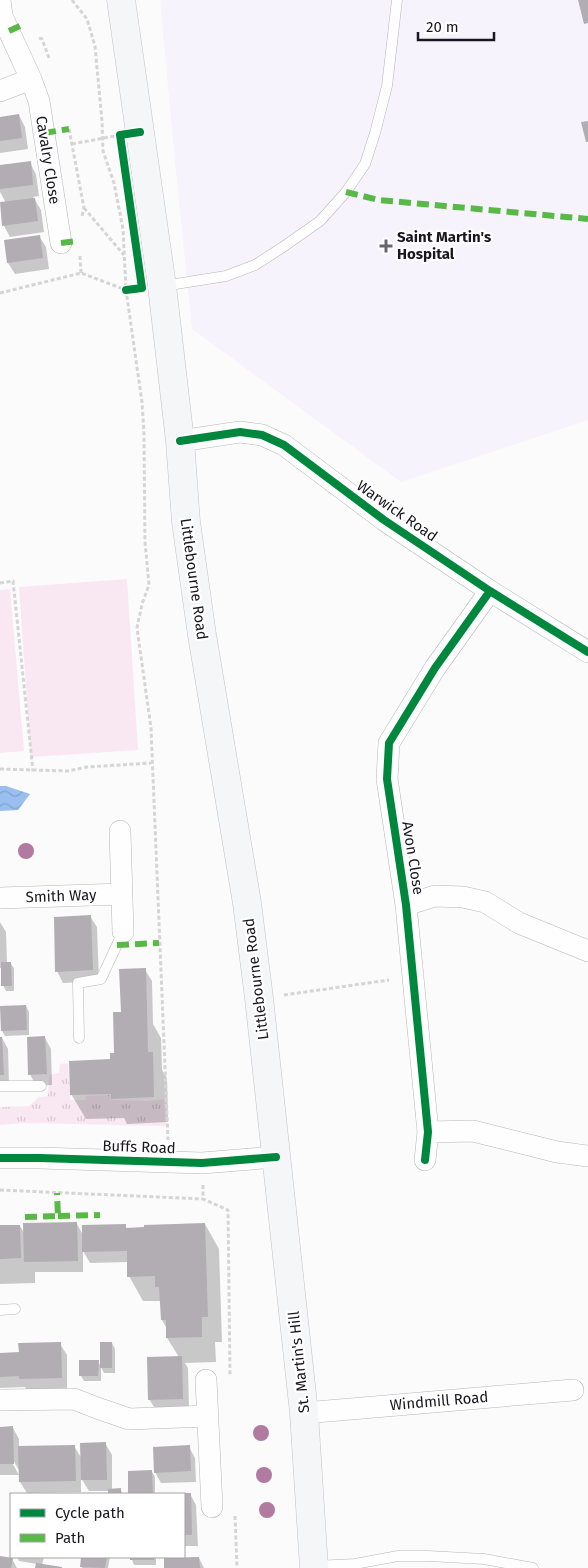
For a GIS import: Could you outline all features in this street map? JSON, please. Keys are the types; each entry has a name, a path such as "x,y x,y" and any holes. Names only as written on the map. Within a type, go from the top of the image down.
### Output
{"main road":[{"name":"Littlebourne Road","path":"120,0 162,286 180,441 186,522 202,635 247,903 276,1157"},
{"name":"St. Martin's Hill","path":"276,1157 304,1413 314,1567"}],"street":[{"name":"Cavalry Close","path":"0,0 2,16 39,101 61,243"},
{"path":"0,91 31,79"},
{"name":"Warwick Road","path":"180,441 240,432 262,434 284,445 384,520 490,591 588,652"},
{"name":"Avon Close","path":"425,1160 428,1132 406,905 387,779 388,743 435,668 490,591"},
{"path":"120,831 123,932"},
{"name":"Smith Way","path":"0,898 122,894"},
{"name":"Avon Close","path":"406,905 435,896 464,897 485,902 520,923 587,947"},
{"path":"428,1132 473,1131 557,1152 588,1156"},
{"name":"Buffs Road","path":"0,1158 202,1163 276,1157"},
{"path":"206,1380 212,1507"},
{"name":"Windmill Road","path":"304,1413 573,1390"},
{"path":"0,1400 74,1399 129,1419 208,1416"}],"lane":[{"path":"162,286 226,276 255,265 320,221 346,192 365,164 376,133 387,86 397,0"},
{"path":"78,1038 78,983 101,979 123,932"},
{"path":"0,1086 41,1086"},
{"path":"0,1310 14,1309"},
{"path":"314,1567 355,1564 398,1556 428,1556 484,1560 533,1568"}],"path":[{"path":"72,0 87,19 94,46 102,151 114,182 123,229 124,256 130,289 142,402 145,542 149,584 137,628 151,728 169,1162"},
{"path":"72,144 120,135 122,144"},
{"path":"84,208 124,256"},
{"path":"0,293 81,273 130,289"},
{"path":"0,583 13,581 33,770"},
{"path":"0,769 68,771 87,767 151,763"},
{"path":"259,998 413,977"},
{"path":"202,1163 203,1200"},
{"path":"0,1190 203,1200 228,1210 230,1380"},
{"path":"234,1509 237,1568"}],"shaded area":[{"name":"Saint Martin's Hospital","path":"160,0 588,0 588,420 401,482 192,329"}],"green space":[{"path":"127,579 138,750 31,757 19,587"},
{"path":"10,589 24,751 0,753 0,590"},
{"path":"68,1063 70,1100 85,1100 86,1096 110,1095 111,1100 148,1101 164,1099 166,1126 24,1123 0,1125 0,1107 29,1106 39,1097 48,1096 49,1075 59,1073 60,1064"}],"water":[{"path":"0,786 6,786 30,794 18,810 0,811"}],"building":[{"path":"578,0 588,0 588,23 584,24"},
{"path":"19,114 22,138 0,141 0,117"},
{"path":"588,121 588,142 586,142 581,122"},
{"path":"31,161 33,185 0,189 0,165"},
{"path":"35,198 38,221 2,226 0,202"},
{"path":"40,235 43,258 7,263 4,240"},
{"path":"91,915 93,970 55,972 54,917"},
{"path":"1,962 11,962 12,986 1,986"},
{"path":"146,968 148,1052 153,1052 154,1097 111,1099 111,1094 70,1095 69,1061 110,1059 110,1053 114,1053 113,1012 121,1012 119,969"},
{"path":"26,1005 27,1030 1,1031 0,1006"},
{"path":"45,1036 47,1074 28,1075 27,1037"},
{"path":"0,1037 2,1037 4,1075 0,1075"},
{"path":"77,1222 78,1261 24,1262 23,1223"},
{"path":"205,1223 208,1317 202,1317 202,1337 166,1338 166,1320 161,1320 159,1287 155,1287 155,1276 127,1277 127,1251 82,1252 82,1225 126,1224 126,1228 144,1227 144,1225"},
{"path":"0,1225 20,1225 21,1258 0,1259"},
{"path":"61,1342 62,1378 19,1379 19,1376 0,1377 0,1353 19,1352 18,1343"},
{"path":"100,1342 112,1342 112,1368 100,1368"},
{"path":"182,1356 183,1399 148,1400 147,1357"},
{"path":"79,1360 99,1360 98,1376 79,1376"},
{"path":"13,1426 14,1464 0,1464 0,1427"},
{"path":"106,1442 107,1480 81,1480 80,1443"},
{"path":"75,1445 76,1481 19,1482 18,1446"},
{"path":"190,1445 191,1471 154,1473 153,1447"},
{"path":"152,1470 153,1493 128,1493 128,1471"},
{"path":"121,1488 121,1493 108,1493 108,1489"},
{"path":"185,1493 191,1493 192,1535 185,1535"},
{"path":"0,1556 13,1558 11,1568 0,1568"},
{"path":"199,1557 200,1568 164,1568 164,1558"},
{"path":"81,1558 107,1558 105,1568 80,1567"},
{"path":"130,1558 154,1558 154,1560 130,1560"},
{"path":"36,1563 62,1567 62,1568 35,1568"}],"marked path":[{"path":"9,31 24,24"},
{"path":"44,133 69,129"},
{"path":"346,192 379,200 588,219"},
{"path":"61,243 78,241"},
{"path":"117,945 159,943"},
{"path":"25,1217 58,1216 57,1193"},
{"path":"58,1216 100,1215"}],"cycle path":[{"path":"126,290 142,288 120,135 140,132"},
{"path":"180,441 240,432 262,435 284,445 384,520 490,591 588,652"},
{"path":"425,1160 428,1132 406,905 387,779 389,743 435,668 490,591"},
{"path":"0,1158 202,1163 276,1157"}],"place":[{"name":"Saint Martin's Hospital","path":"386,246"}]}
